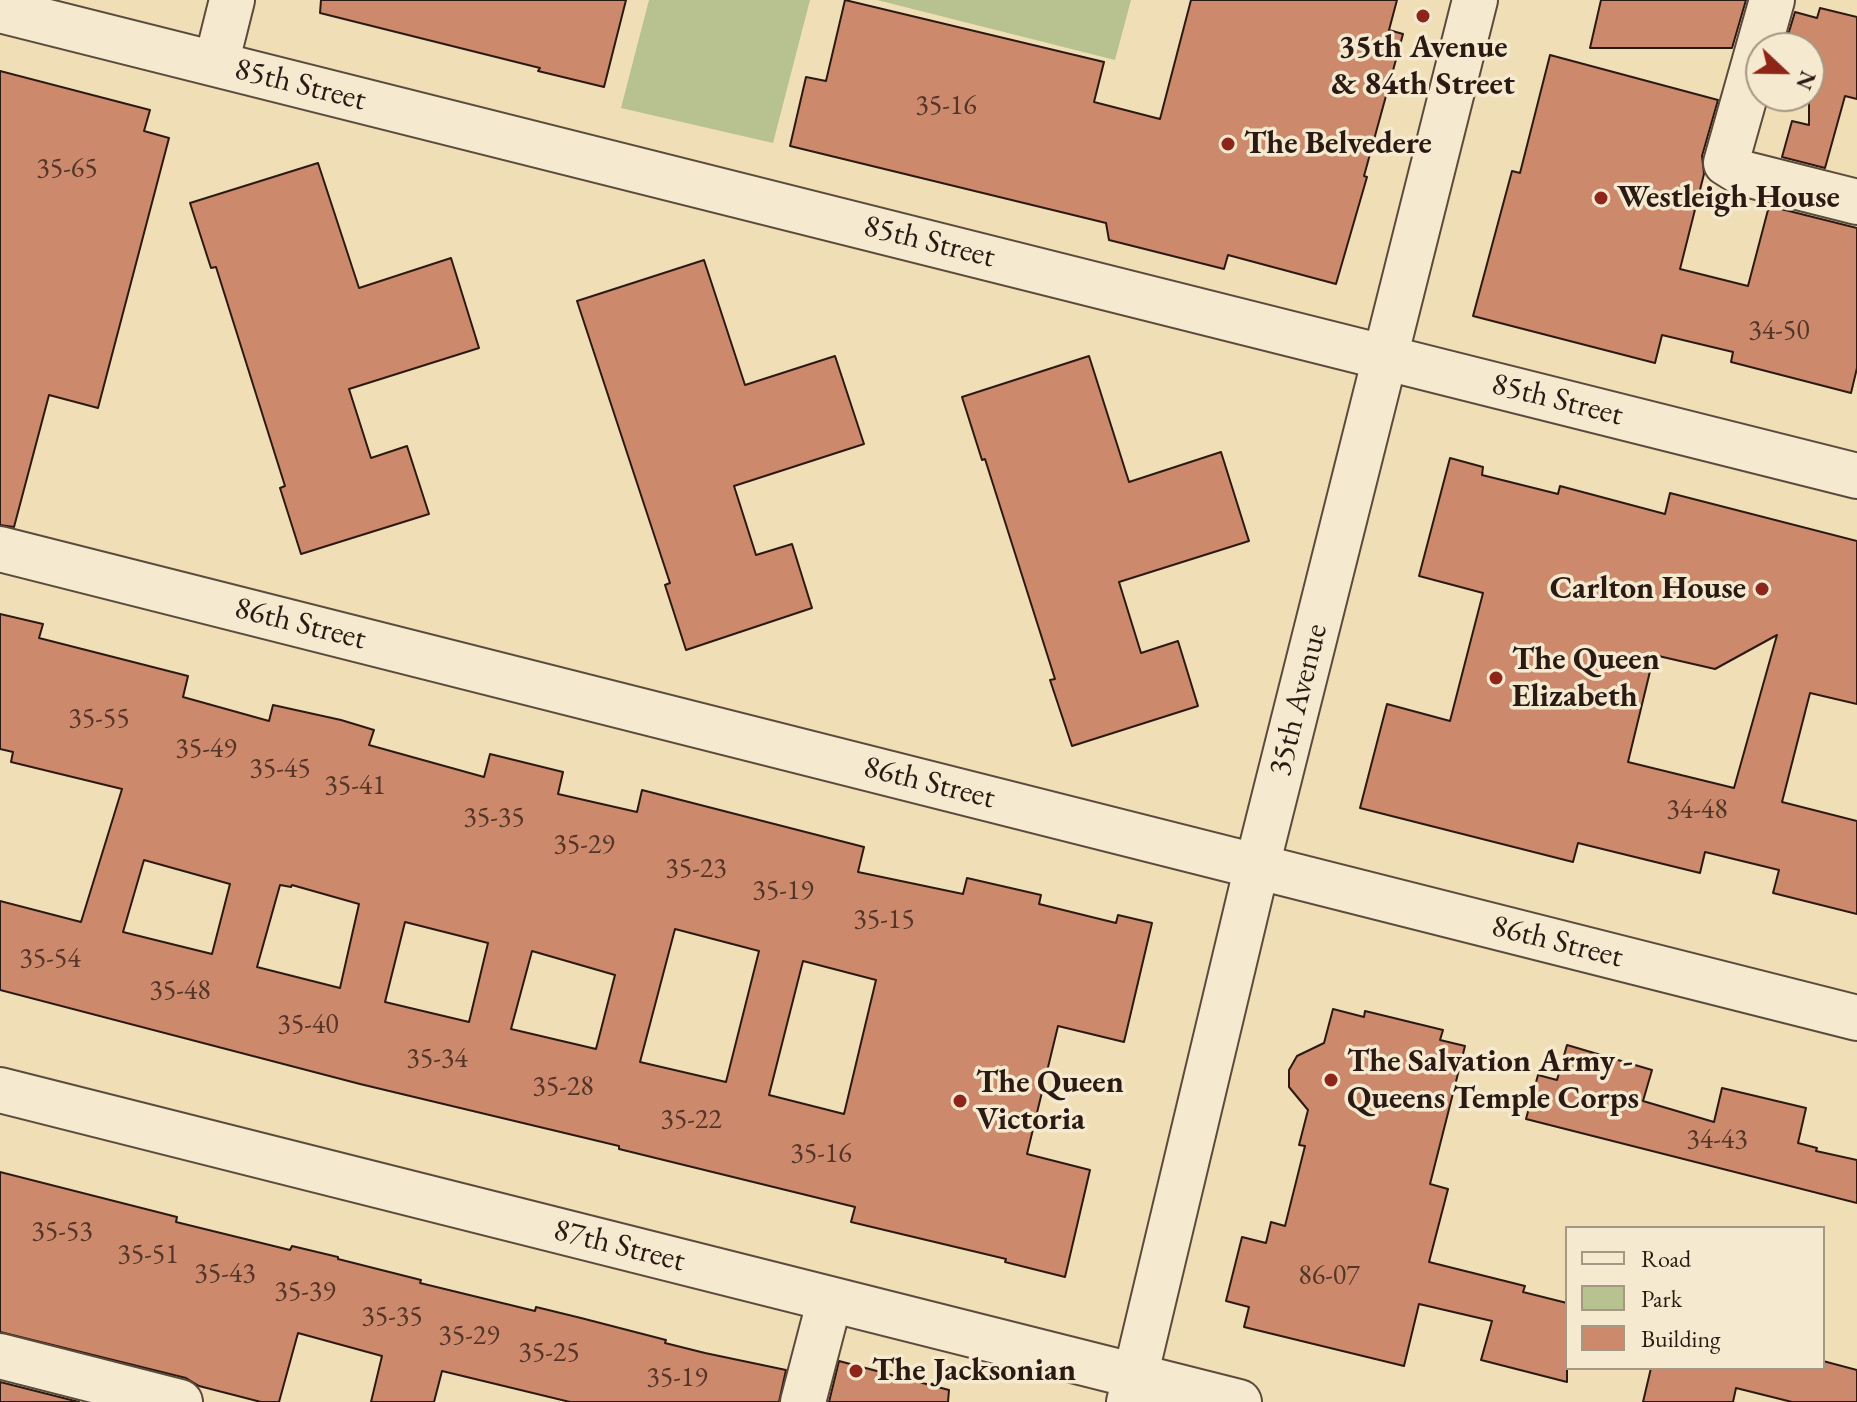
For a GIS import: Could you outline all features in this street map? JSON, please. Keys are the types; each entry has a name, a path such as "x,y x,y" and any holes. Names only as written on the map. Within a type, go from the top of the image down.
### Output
{"street":[{"path":"216,64 232,0"},
{"name":"35th Avenue","path":"1132,1389 1257,866 1475,0"},
{"path":"1772,0 1726,163 1742,173 1857,202"},
{"name":"85th Street","path":"0,10 1857,476"},
{"name":"86th Street","path":"0,549 1857,1018"},
{"name":"87th Street","path":"0,1090 830,1299 1132,1389 1239,1402"},
{"path":"803,1402 830,1299"},
{"path":"0,1356 180,1402"}],"green space":[{"path":"649,0 810,0 773,143 621,108"},
{"path":"877,0 1131,0 1115,60"}],"building":[{"path":"321,0 626,0 604,87 320,13"},
{"path":"845,0 1104,62 1094,102 1160,119 1191,0 1397,0 1389,30 1403,34 1336,284 1228,255 1224,269 1109,240 1106,223 790,146 806,77 826,81"},
{"path":"1601,0 1746,0 1732,48 1590,48"},
{"path":"1820,8 1857,17 1857,99 1845,96 1825,168 1782,157 1792,121 1809,125 1809,112 1825,112 1825,32 1789,32 1795,12 1817,18"},
{"name":"Westleigh House","path":"1550,55 1718,100 1702,156 1704,174 1680,269 1748,286 1769,206 1857,228 1857,368 1851,393 1731,362 1733,352 1662,335 1655,363 1473,316 1512,171 1520,173"},
{"path":"0,71 150,110 144,131 169,138 98,408 49,395 14,527 0,525"},
{"path":"318,163 359,288 451,258 479,348 349,389 371,458 407,446 429,514 301,554 280,488 285,486 216,267 211,268 190,203"},
{"path":"704,260 745,385 835,356 864,444 734,486 756,555 792,544 812,608 686,650 665,585 670,583 577,301"},
{"path":"1089,356 1129,482 1221,452 1249,541 1119,582 1141,653 1178,641 1198,706 1072,746 1050,680 1055,679 985,459 982,460 962,397"},
{"path":"1450,458 1483,467 1482,475 1558,494 1560,486 1665,514 1670,493 1857,541 1857,704 1810,693 1782,802 1857,821 1857,914 1773,893 1779,870 1705,852 1700,873 1578,843 1573,862 1360,808 1387,704 1450,721 1483,593 1419,576","holes":["1777,635 1734,788 1628,762 1654,655 1715,669"]},
{"path":"0,614 43,624 39,638 188,676 183,697 269,721 273,705 341,720 374,730 369,745 484,777 490,754 563,772 558,794 637,812 642,790 864,847 858,872 963,894 967,878 1041,895 1039,904 1116,923 1118,915 1152,923 1124,1042 1058,1026 1027,1154 1090,1170 1065,1277 1005,1262 1006,1259 851,1222 855,1207 360,1084 0,990 0,901 81,922 122,789 11,762 13,752 0,749","holes":["144,860 230,884 212,954 123,932","280,885 292,885 359,904 340,988 257,967","405,922 488,943 469,1022 385,1002","675,929 759,951 726,1082 640,1062","532,951 615,975 596,1049 511,1029","803,961 876,980 844,1114 769,1095"]},
{"path":"1333,1009 1364,1017 1365,1011 1443,1030 1440,1040 1465,1046 1430,1184 1448,1189 1429,1262 1525,1286 1523,1292 1565,1302 1567,1382 1481,1360 1492,1321 1419,1304 1404,1366 1244,1327 1249,1307 1226,1301 1242,1237 1266,1243 1271,1222 1285,1226 1305,1146 1299,1145 1308,1110 1289,1087 1289,1070 1297,1056 1324,1043"},
{"path":"1567,1045 1652,1070 1643,1101 1714,1122 1722,1088 1806,1108 1798,1143 1817,1148 1816,1151 1857,1160 1857,1203 1526,1119 1538,1075 1557,1080"},
{"path":"0,1172 177,1217 176,1222 290,1250 292,1246 338,1257 421,1280 420,1283 535,1311 536,1307 666,1340 665,1343 786,1370 779,1402 570,1402 442,1371 434,1402 371,1402 382,1356 298,1333 279,1402 261,1402 199,1386 186,1378 0,1332"},
{"name":"The Jacksonian","path":"839,1361 949,1390 948,1402 829,1402"},
{"path":"1825,1362 1857,1370 1857,1402 1792,1402 1736,1388 1733,1402 1643,1402 1651,1370 1825,1370"},
{"path":"0,1382 79,1402 0,1402"}],"place":[{"name":"35th Avenue & 84th Street","path":"1423,16"},
{"name":"The Belvedere","path":"1228,144"},
{"name":"Westleigh House","path":"1601,198"},
{"name":"Carlton House","path":"1762,589"},
{"name":"The Queen Elizabeth","path":"1496,678"},
{"name":"The Salvation Army - Queens Temple Corps","path":"1331,1080"},
{"name":"The Queen Victoria","path":"960,1101"},
{"name":"The Jacksonian","path":"856,1371"}]}
